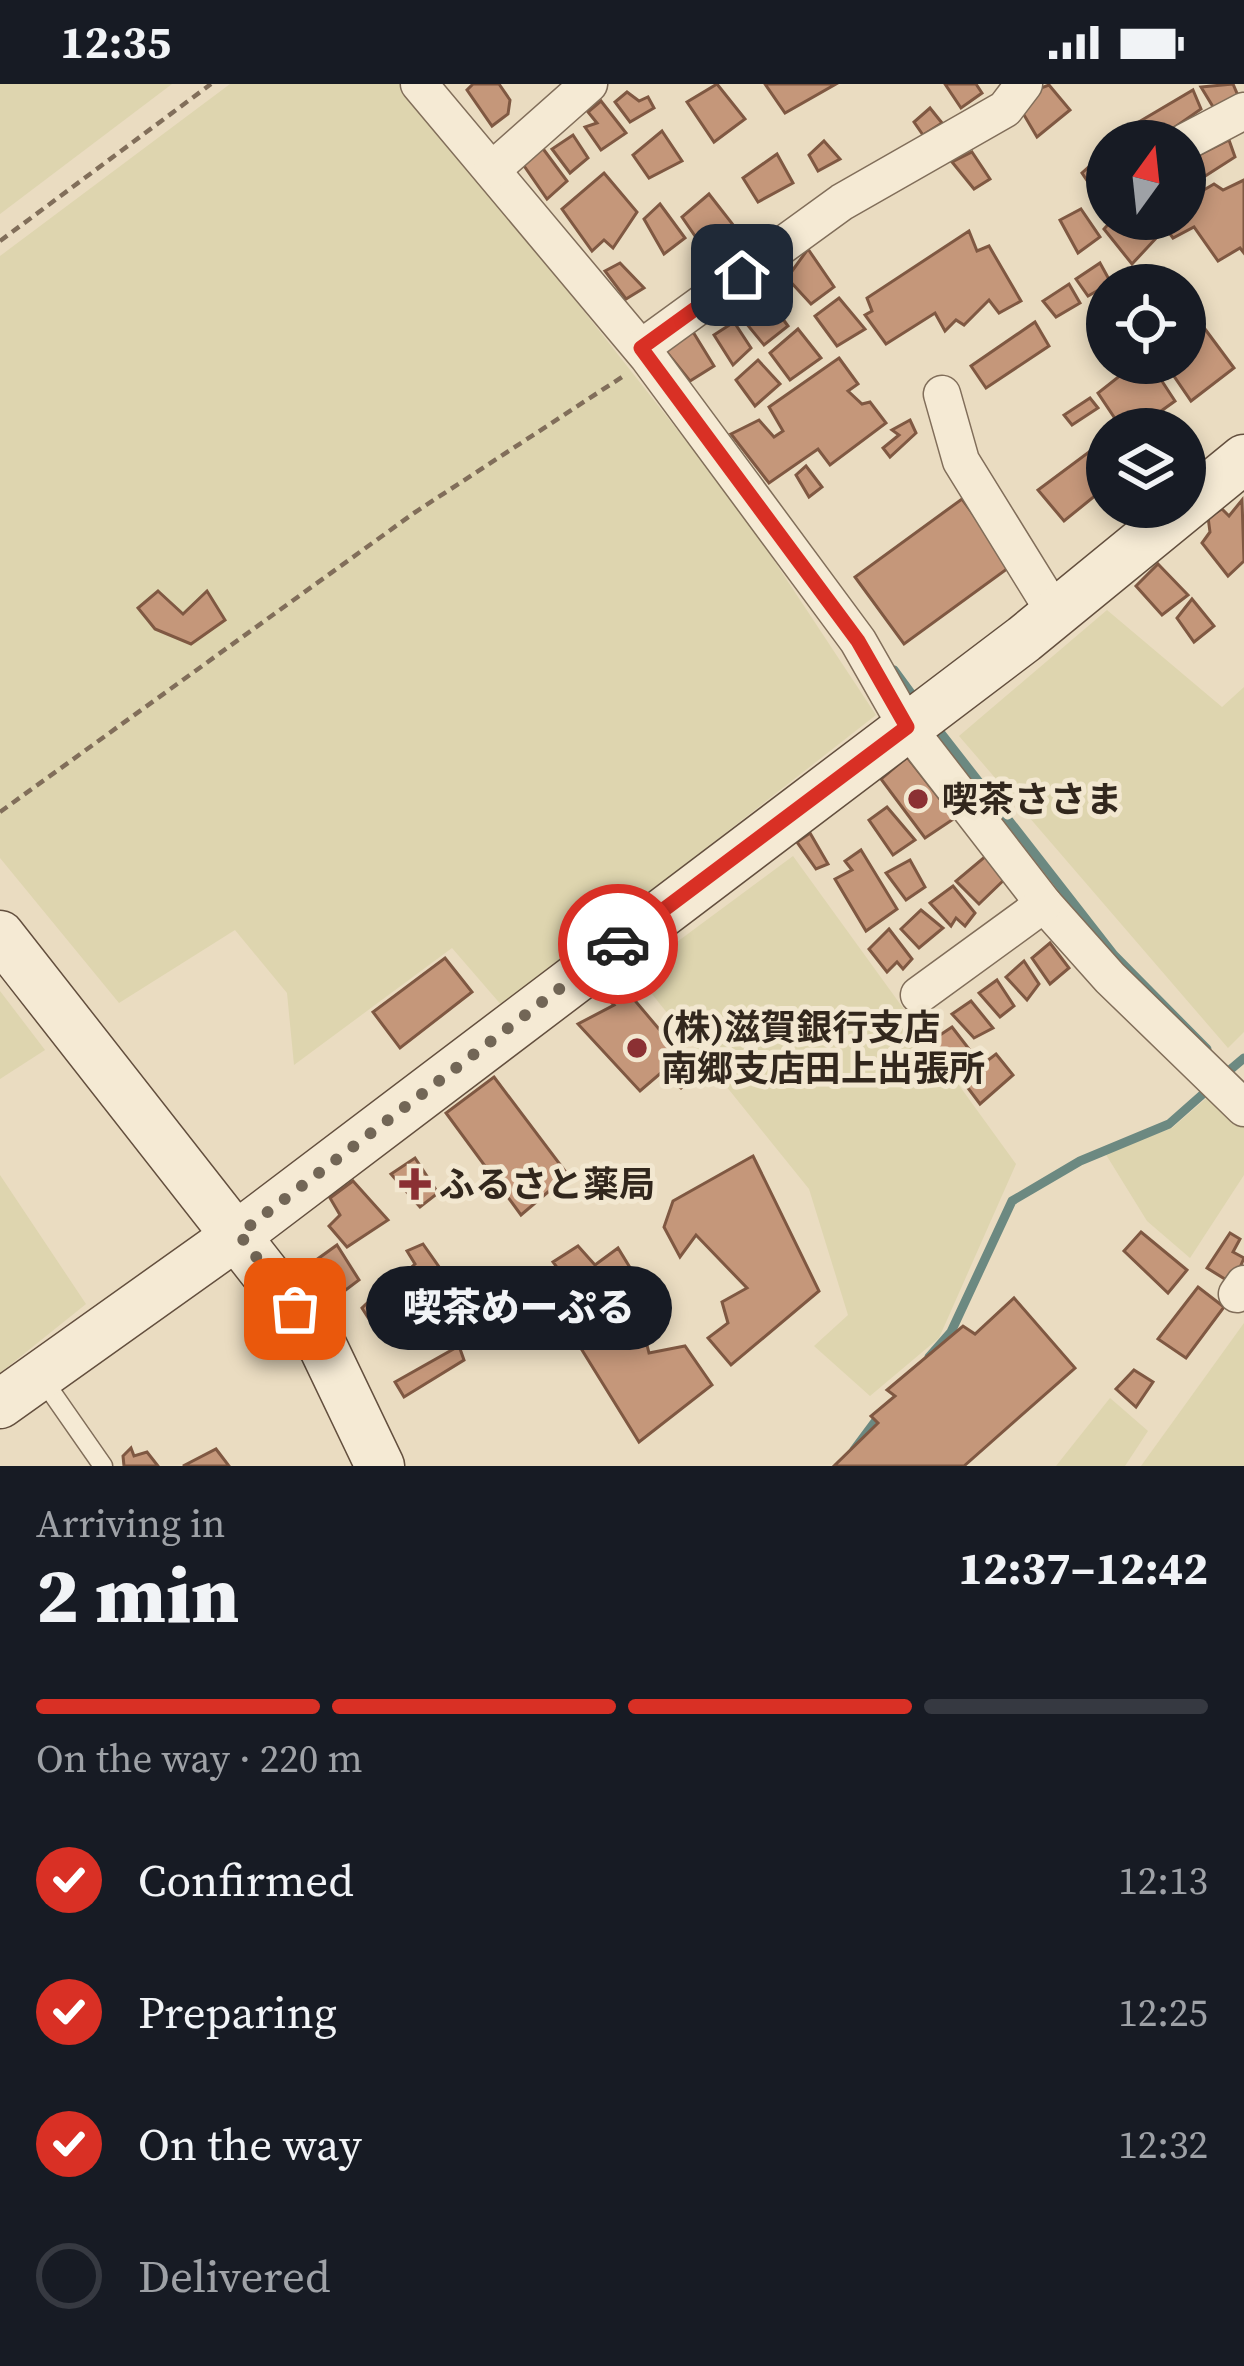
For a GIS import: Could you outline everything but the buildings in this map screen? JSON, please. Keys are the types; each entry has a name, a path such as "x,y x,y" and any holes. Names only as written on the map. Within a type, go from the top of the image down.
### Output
{"street":[{"path":"419,84 645,353 858,641 907,727 1044,904 1110,978 1244,1108"},
{"path":"645,353 842,202 1004,110 1024,84"},
{"path":"491,170 581,87"},
{"path":"1206,131 1244,111"},
{"path":"942,394 961,460 1055,613"},
{"path":"0,1404 239,1234 907,727 1244,459"},
{"path":"919,994 1044,904"},
{"path":"0,934 323,1347 380,1466"}],"lane":[{"path":"41,1377 103,1466"}],"path":[{"path":"0,241 211,84"},
{"path":"0,812 645,353"}],"shaded area":[{"path":"0,84 172,84 0,214"},
{"path":"230,84 405,84 742,512 876,715 503,1007 452,948 294,1065 287,993 235,930 119,1003 0,858 0,256"},
{"path":"1107,610 1222,707 1244,687 1244,1032 1228,1048 959,736"},
{"path":"793,856 1016,1164 939,1338 870,1396 814,1346 848,1315 809,1189 635,973"},
{"path":"0,991 45,1050 0,1079"},
{"path":"1210,1095 1244,1127 1244,1175 1190,1258 1147,1221 1105,1153 1172,1128"},
{"path":"0,1175 86,1304 0,1373"},
{"path":"1244,1323 1244,1466 1141,1466"},
{"path":"1110,1398 1148,1431 1125,1466 1056,1466"}],"waterway":[{"path":"894,670 916,700"},
{"path":"933,723 1114,955 1207,1049"},
{"path":"1224,1075 1244,1058"},
{"path":"929,1357 951,1332 1012,1201 1080,1161 1169,1124 1212,1086"},
{"path":"854,1450 880,1415"}],"way so far":[{"path":"295,1309 239,1234 618,944"}],"place":[{"name":"喫茶ささま","path":"918,799"},
{"name":"(株)滋賀銀行支店 南郷支店田上出張所","path":"637,1048"},
{"name":"ふるさと薬局","path":"415,1184"},
{"name":"喫茶めーぷる","path":"295,1309"}],"route":[{"path":"618,944 907,727 858,641 641,348 742,275"}]}
